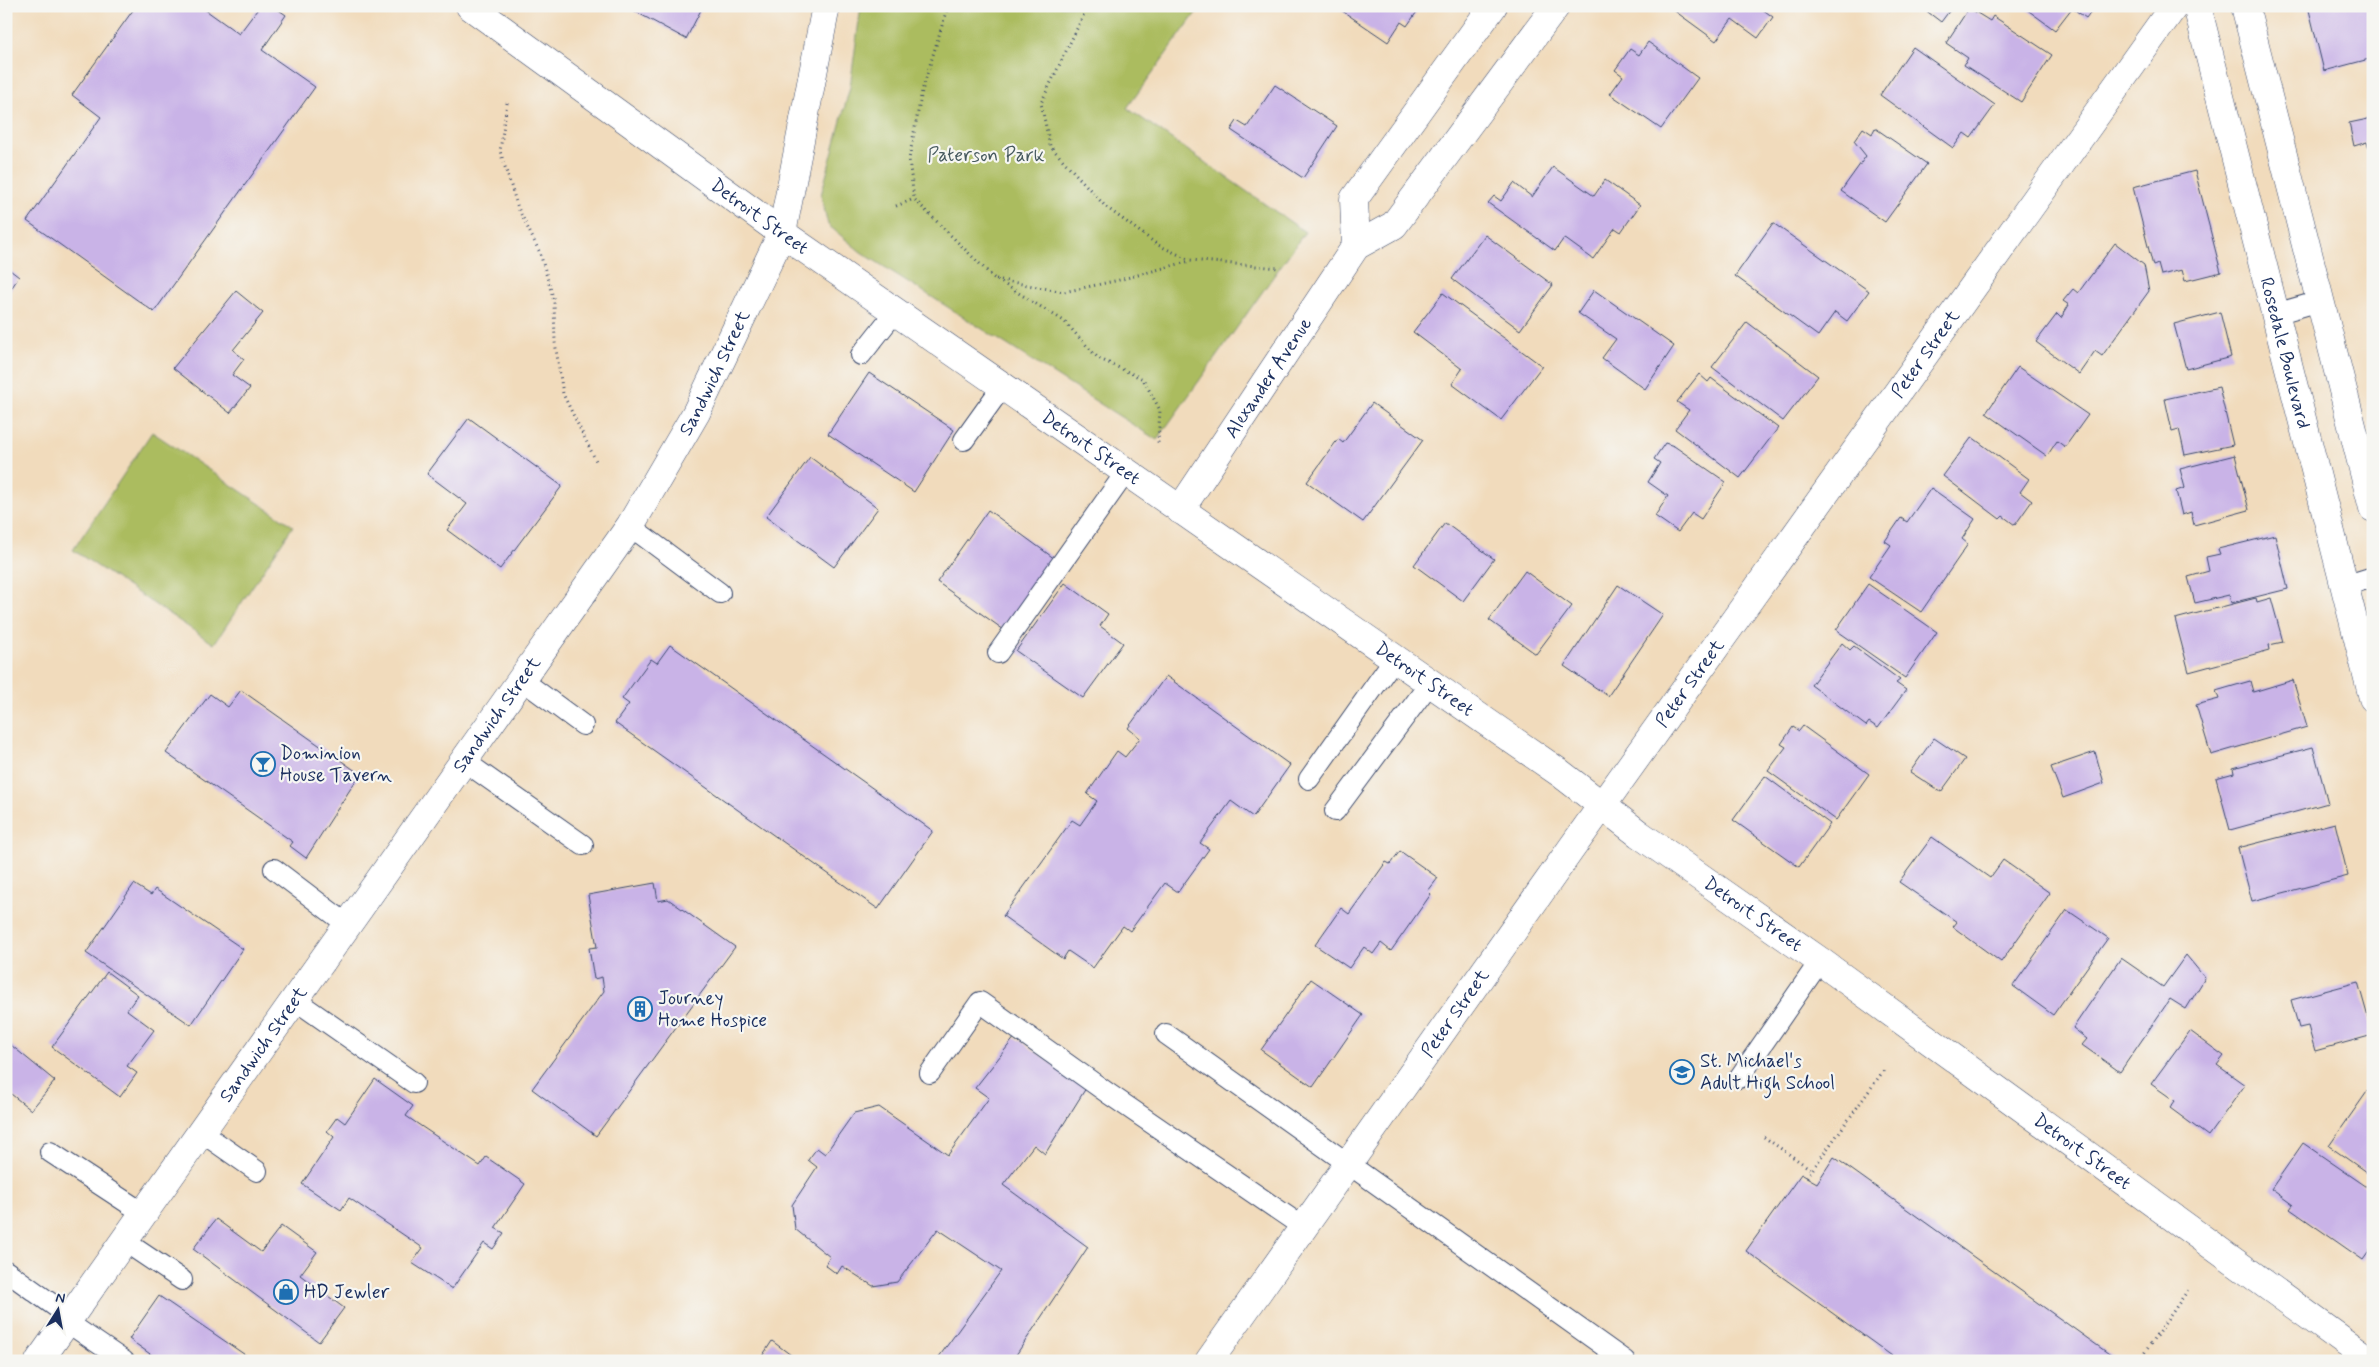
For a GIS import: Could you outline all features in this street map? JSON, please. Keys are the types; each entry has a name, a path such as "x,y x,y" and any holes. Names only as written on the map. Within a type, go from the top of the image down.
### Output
{"street":[{"name":"Detroit Street","path":"470,6 782,233 1560,773 1639,834 1820,961 2371,1361"},
{"name":"Sandwich Street","path":"39,1361 630,526 696,413 782,233 826,6"},
{"path":"1356,246 1354,200 1493,6"},
{"name":"Alexander Avenue","path":"1180,510 1356,246 1394,225 1556,6"},
{"name":"Peter Street","path":"1209,1361 1603,805 2174,6"},
{"name":"Rosedale Boulevard","path":"2197,6 2373,698"},
{"path":"2245,6 2373,508"}],"lane":[{"path":"2276,314 2320,301"},
{"path":"861,355 896,312"},
{"path":"964,440 1002,386"},
{"path":"998,653 1126,472"},
{"path":"630,526 720,592"},
{"path":"2344,586 2373,577"},
{"path":"1309,779 1394,659"},
{"path":"522,680 583,725"},
{"path":"1335,811 1430,683"},
{"path":"464,761 582,845"},
{"path":"274,869 348,925"},
{"path":"1739,1078 1820,961"},
{"path":"295,1000 414,1083"},
{"path":"930,1073 980,1002 1109,1094 1303,1227"},
{"path":"1166,1034 1349,1162 1625,1361"},
{"path":"201,1132 257,1171"},
{"path":"50,1152 143,1213"},
{"path":"124,1241 182,1280"},
{"path":"6,1272 124,1361"}],"path":[{"path":"948,6 922,91 909,159 914,199 994,278 1064,321 1098,358 1143,379 1160,410 1158,443"},
{"path":"1088,6 1041,103 1050,146 1106,207 1158,245 1190,260 1278,268"},
{"path":"507,103 500,151 518,208 540,252 554,301 555,342 563,394 596,461"},
{"path":"896,206 914,199"},
{"path":"994,278 1064,292 1119,280 1190,260"},
{"path":"1806,1177 1884,1070"},
{"path":"1764,1137 1812,1170"},
{"path":"2139,1361 2190,1287"}],"green space":[{"name":"Paterson Park","path":"861,6 1201,6 1127,108 1305,232 1157,440 861,252 828,225 821,195 850,87"},
{"path":"152,432 293,526 214,644 73,550"}],"building":[{"path":"136,6 200,6 239,34 260,6 273,6 286,15 262,50 315,87 154,312 27,221 101,117 72,95"},
{"path":"625,6 703,6 686,39"},
{"path":"1335,6 1421,6 1407,26 1401,22 1388,42"},
{"path":"1674,6 1758,6 1773,17 1758,38 1732,19 1716,41 1672,9"},
{"path":"1920,6 1953,6 1941,22"},
{"path":"2022,6 2095,6 2086,18 2072,8 2055,30"},
{"path":"2308,6 2373,6 2373,58 2324,71"},
{"path":"1969,8 1990,21 1993,16 2052,55 2021,102 1964,65 1968,58 1946,43"},
{"path":"1648,42 1698,78 1661,129 1610,94 1623,76 1615,70 1630,49 1639,55"},
{"path":"1913,47 1995,105 1971,138 1964,133 1953,148 1880,95"},
{"path":"1275,85 1337,126 1303,178 1231,130 1237,121 1247,127"},
{"path":"2373,118 2372,162 2367,142 2354,146 2349,123"},
{"path":"1863,128 1872,134 1875,128 1927,164 1885,222 1841,191 1866,156 1854,141"},
{"path":"1553,167 1594,196 1605,180 1640,205 1621,232 1615,228 1593,259 1564,238 1555,251 1488,203 1494,196 1501,201 1514,183 1532,197"},
{"path":"2195,171 2221,272 2185,281 2182,270 2161,275 2158,264 2153,266 2133,187"},
{"path":"1773,223 1869,291 1847,321 1835,312 1818,336 1735,276"},
{"path":"1485,235 1553,285 1520,330 1452,279"},
{"path":"2115,243 2144,265 2149,291 2102,356 2095,351 2079,374 2036,342 2057,314 2061,318 2069,305 2063,301 2073,289 2078,293"},
{"path":"6,267 19,277 6,296"},
{"path":"1594,290 1674,346 1645,389 1602,358 1616,339 1578,313"},
{"path":"236,291 263,313 233,350 244,359 232,375 250,388 230,413 173,368"},
{"path":"1443,293 1542,366 1501,420 1452,384 1462,369 1413,332"},
{"path":"2220,312 2231,357 2186,369 2174,324"},
{"path":"1747,322 1818,376 1783,421 1712,367"},
{"path":"2018,367 2088,415 2065,447 2057,441 2047,456 1986,413"},
{"path":"869,373 954,430 914,492 828,434"},
{"path":"1699,374 1708,382 1711,378 1778,428 1740,478 1675,429 1689,410 1677,402"},
{"path":"2219,387 2233,445 2185,455 2179,429 2172,431 2165,399"},
{"path":"1372,403 1423,440 1363,522 1307,482 1338,439 1343,443"},
{"path":"469,418 562,486 500,569 447,530 467,504 427,474"},
{"path":"1972,437 2029,479 2020,492 2032,501 2015,525 2003,516 2000,519 1943,476"},
{"path":"1665,443 1674,446 1726,482 1701,519 1692,513 1678,532 1655,516 1668,496 1648,482 1660,463 1654,459"},
{"path":"2235,455 2249,510 2194,525 2191,512 2182,515 2176,491 2185,488 2180,469"},
{"path":"810,457 878,508 834,567 766,517"},
{"path":"1931,488 1975,519 1962,539 1968,544 1921,612 1869,577 1891,545 1885,541 1901,518 1907,522"},
{"path":"988,510 1055,559 1004,630 937,582"},
{"path":"1445,523 1494,559 1463,601 1414,565"},
{"path":"2275,535 2288,589 2231,603 2229,595 2195,603 2188,577 2209,571 2206,557 2220,554 2218,549"},
{"path":"1525,571 1572,606 1536,654 1489,620"},
{"path":"1065,583 1108,614 1100,626 1123,643 1083,698 1016,651"},
{"path":"1868,584 1937,632 1905,678 1836,630"},
{"path":"1618,585 1663,615 1608,696 1564,666"},
{"path":"2256,598 2257,602 2271,598 2283,642 2269,645 2270,650 2189,672 2175,619"},
{"path":"1842,643 1850,650 1854,646 1900,680 1896,683 1906,690 1878,728 1869,722 1866,726 1811,685"},
{"path":"670,645 933,831 878,909 615,723 629,704 622,699 651,659 657,663"},
{"path":"1166,676 1290,765 1253,817 1231,801 1200,843 1209,849 1178,892 1165,883 1130,931 1123,926 1093,968 1068,951 1063,959 1003,916 1072,820 1080,825 1097,801 1087,794 1117,751 1125,757 1140,738 1128,728"},
{"path":"2293,680 2307,727 2211,755 2196,705 2219,699 2216,691 2250,681 2253,692"},
{"name":"Dominion House Tavern","path":"241,690 360,774 306,858 290,846 293,842 166,753 210,694 228,707"},
{"path":"1803,726 1869,774 1836,820 1768,771 1786,747 1781,744 1793,727 1799,731"},
{"path":"1934,738 1965,759 1941,792 1910,772"},
{"path":"2313,747 2328,803 2230,830 2216,778 2234,773 2233,768"},
{"path":"2095,752 2104,783 2063,798 2051,767"},
{"path":"1765,776 1830,824 1799,867 1733,820"},
{"path":"2335,823 2348,876 2252,901 2238,848"},
{"path":"1932,837 1990,878 2003,860 2050,893 2001,962 1953,927 1957,922 1899,882"},
{"path":"1400,851 1438,878 1428,891 1431,894 1391,951 1381,943 1373,954 1364,947 1349,968 1315,945 1341,908 1349,914 1386,862 1390,864"},
{"name":"Journey Home Hospice","path":"655,883 658,901 668,899 735,947 596,1136 532,1089 604,991 602,977 594,979 589,948 597,947 588,895"},
{"path":"134,884 151,895 155,889 243,949 191,1025 86,953"},
{"path":"2067,910 2108,938 2053,1015 2013,986"},
{"path":"2186,955 2205,978 2186,1009 2170,999 2120,1072 2082,1045 2087,1039 2073,1028 2121,958 2163,987"},
{"path":"107,972 138,995 127,1010 154,1030 127,1066 137,1073 120,1097 52,1047"},
{"path":"1311,979 1363,1015 1313,1087 1261,1050"},
{"path":"2358,982 2373,1035 2315,1051 2308,1026 2299,1028 2291,1000"},
{"path":"2190,1031 2224,1056 2217,1065 2245,1085 2208,1136 2170,1108 2175,1101 2151,1084"},
{"path":"1015,1037 1086,1088 1045,1154 1034,1145 1003,1185 1088,1247 1012,1361 936,1361 1001,1271 938,1229 897,1282 873,1286 842,1266 837,1274 825,1265 830,1257 795,1229 792,1205 817,1167 808,1160 817,1148 825,1154 854,1113 879,1107 948,1155 989,1098 975,1088"},
{"path":"6,1041 55,1081 31,1110 6,1090"},
{"path":"375,1079 413,1106 406,1116 480,1166 486,1157 525,1184 495,1228 504,1233 493,1249 484,1243 452,1289 412,1263 423,1248 349,1198 341,1210 302,1184 334,1137 327,1131 337,1117 345,1123"},
{"path":"2369,1089 2373,1092 2373,1177 2329,1146"},
{"path":"2303,1143 2373,1191 2373,1246 2363,1260 2290,1209 2293,1205 2271,1189"},
{"path":"1834,1157 2119,1361 1899,1361 1746,1251 1801,1174 1817,1183"},
{"name":"HD Jewler","path":"216,1219 261,1252 281,1226 317,1252 300,1275 344,1308 319,1342 193,1249"},
{"path":"159,1296 254,1361 160,1361 129,1339"},
{"path":"772,1341 799,1361 759,1361"}],"place":[{"name":"Dominion House Tavern","path":"263,764"},
{"name":"Journey Home Hospice","path":"640,1009"},
{"name":"St. Michael's Adult High School","path":"1682,1072"},
{"name":"HD Jewler","path":"286,1292"}]}
